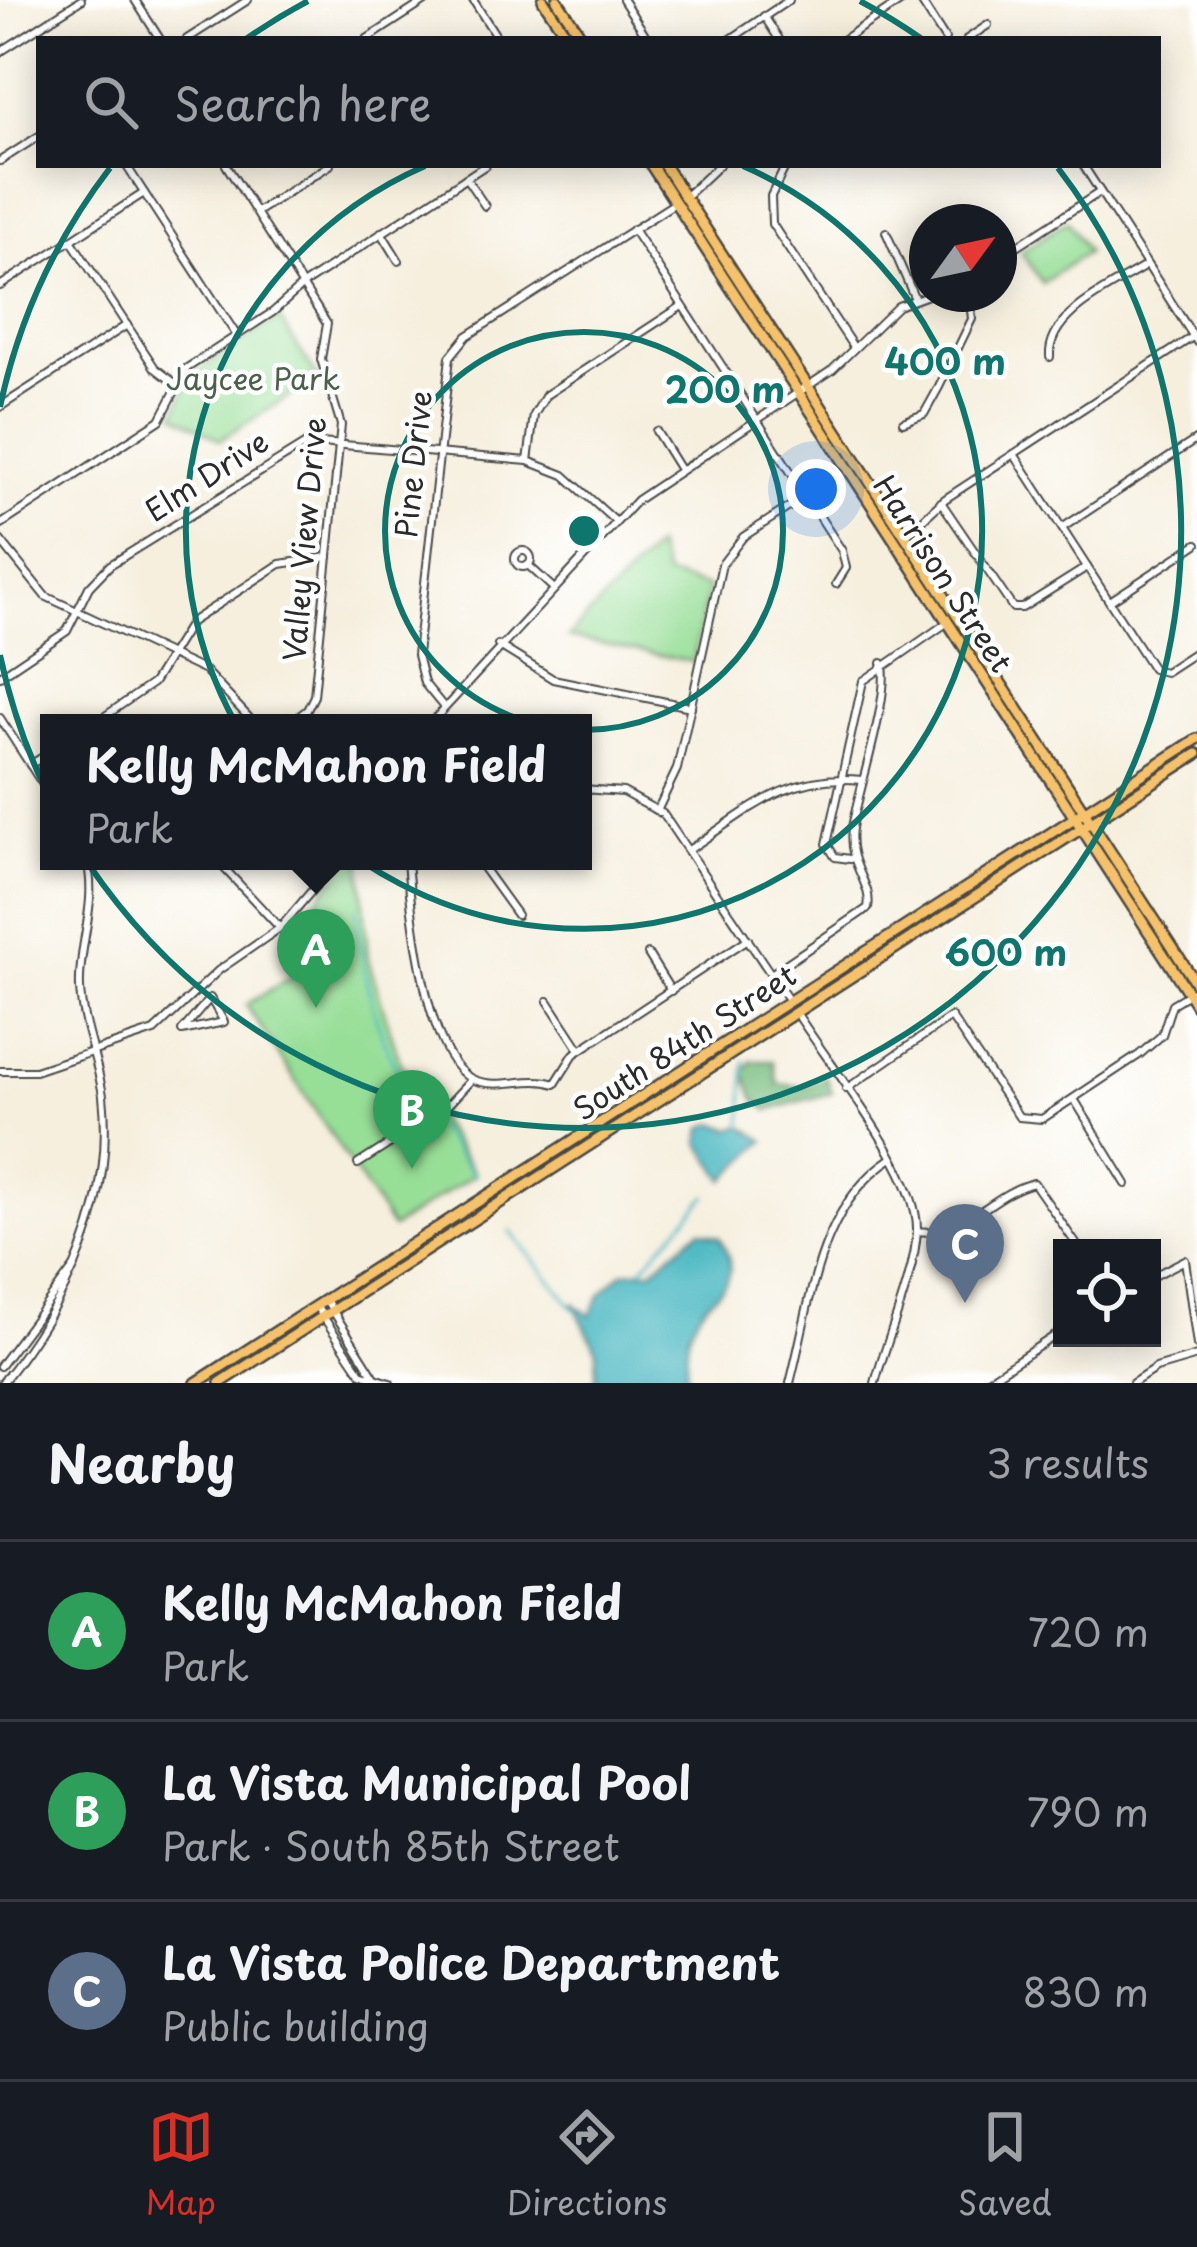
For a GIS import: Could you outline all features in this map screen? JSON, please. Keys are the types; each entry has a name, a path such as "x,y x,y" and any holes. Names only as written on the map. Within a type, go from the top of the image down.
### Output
{"main road":[{"path":"543,0 566,36"},
{"path":"557,0 581,36"},
{"name":"Harrison Street","path":"653,168 680,200 905,536 1083,820"},
{"name":"Harrison Street","path":"665,168 680,200"},
{"name":"Harrison Street","path":"803,389 947,622 1194,989 1197,1006"},
{"name":"South 84th Street","path":"1083,820 1197,739"},
{"name":"South 84th Street","path":"196,1383 324,1308 1083,820 1197,754"},
{"name":"South 84th Street","path":"220,1383 324,1308"}],"street":[{"path":"135,0 158,36"},
{"path":"192,36 248,0"},
{"path":"372,36 428,0"},
{"path":"473,0 496,36"},
{"path":"622,0 646,36"},
{"path":"734,36 789,0"},
{"path":"849,36 903,0"},
{"path":"920,0 943,36"},
{"path":"0,52 77,1"},
{"path":"764,16 776,36"},
{"path":"972,36 988,25"},
{"path":"0,161 36,138"},
{"path":"128,168 237,336"},
{"name":"Valley View Drive","path":"228,168 327,324 321,358 340,406 314,699 299,714"},
{"path":"257,212 325,168"},
{"path":"0,525 157,423 168,411 187,368 304,284 481,168"},
{"name":"Pine Drive","path":"442,705 424,683 417,655 446,370 457,345 680,200 716,168"},
{"path":"785,168 770,200 772,224 855,349"},
{"path":"892,537 905,536 941,502 1195,339 1085,168"},
{"path":"466,178 485,206"},
{"path":"1017,246 1100,192"},
{"path":"0,286 144,193"},
{"path":"633,230 845,557 846,568 836,584"},
{"path":"381,232 399,261"},
{"path":"886,232 909,285"},
{"path":"71,240 157,371 176,384"},
{"path":"1050,357 1052,338 1068,317 1148,265"},
{"path":"436,714 615,521 679,468 803,389 855,349 894,309 909,302"},
{"path":"528,460 534,415 545,395 682,306"},
{"path":"903,422 924,414 972,319 971,312"},
{"path":"0,407 127,326"},
{"path":"656,431 679,468"},
{"path":"1061,528 1197,439"},
{"name":"Elm Drive","path":"0,676 64,634 89,587 110,565 295,447 340,442 528,460 564,475 615,521"},
{"path":"1014,454 1160,673 1197,651"},
{"path":"658,809 673,785 724,560 743,537 806,496"},
{"path":"941,502 1005,602 1016,609 1087,567"},
{"path":"0,541 36,589 77,613 170,652 228,690 247,714"},
{"path":"1109,602 1197,544"},
{"path":"108,714 149,687 191,622 280,564 328,557"},
{"path":"528,565 552,587"},
{"path":"850,859 835,857 827,844 863,681 882,663 947,622 961,622"},
{"path":"498,645 553,680 691,707"},
{"path":"771,974 868,908 870,898 850,859 862,780 886,689 882,663"},
{"path":"0,718 40,780"},
{"path":"30,765 40,759"},
{"path":"690,849 797,782 862,780"},
{"path":"592,790 623,792 658,809 690,849 892,1158 913,1202 917,1232 875,1383"},
{"path":"4,1380 47,1323 75,1266 92,1218 104,1152 103,1097 80,991 92,898 89,870"},
{"path":"226,870 280,928"},
{"path":"0,1071 35,1071 154,1031 219,970 280,928 329,870"},
{"path":"407,870 417,940 440,1037 453,1064 472,1079 555,1084 580,1050 748,940"},
{"path":"484,870 517,915"},
{"path":"648,954 671,991"},
{"path":"846,1090 951,1017 1019,1117 1042,1119 1156,1042 1168,1009 1194,989"},
{"path":"166,1020 182,1030 224,1022 214,999 182,1030"},
{"path":"548,1001 580,1050"},
{"path":"358,1164 444,1109 472,1079"},
{"path":"1074,1099 1126,1184"},
{"path":"790,1383 835,1219 860,1183 892,1158"},
{"path":"917,1232 939,1233 960,1226 1034,1183 1073,1239"},
{"path":"1161,1272 1185,1260 1197,1345"},
{"path":"0,1366 75,1266"},
{"path":"324,1308 355,1367 365,1377 390,1383"},
{"path":"324,1308 374,1376"},
{"path":"982,1383 1053,1337"},
{"path":"1133,1383 1156,1368 1197,1356"}],"green space":[{"path":"1067,221 1087,252 1042,283 1021,252"},
{"name":"Jaycee Park","path":"279,318 318,378 220,440 175,414 191,375"},
{"path":"655,547 666,576 708,587 693,662 568,637"},
{"path":"340,870 362,870 368,959 400,1062 475,1174 392,1228 246,1005 321,958 322,944 302,920"},
{"path":"752,1061 773,1061 778,1084 805,1087 826,1077 832,1093 768,1110 755,1100 744,1071"}],"water":[{"path":"715,1123 730,1129 743,1126 765,1141 725,1180 700,1143 703,1128"},
{"path":"700,1230 719,1237 730,1268 689,1334 686,1383 595,1383 597,1351 573,1303 590,1316 600,1295 623,1272 652,1270"}],"waterway":[{"path":"356,908 376,1016 396,1067 425,1112"},
{"path":"743,1126 745,1061"},
{"path":"436,1126 475,1176"},
{"path":"640,1270 707,1196"},
{"path":"510,1231 576,1311"}],"place":[{"name":"Kelly McMahon Field","path":"316,1008"},
{"name":"La Vista Municipal Pool","path":"412,1169"},
{"name":"La Vista Police Department","path":"965,1303"}]}
